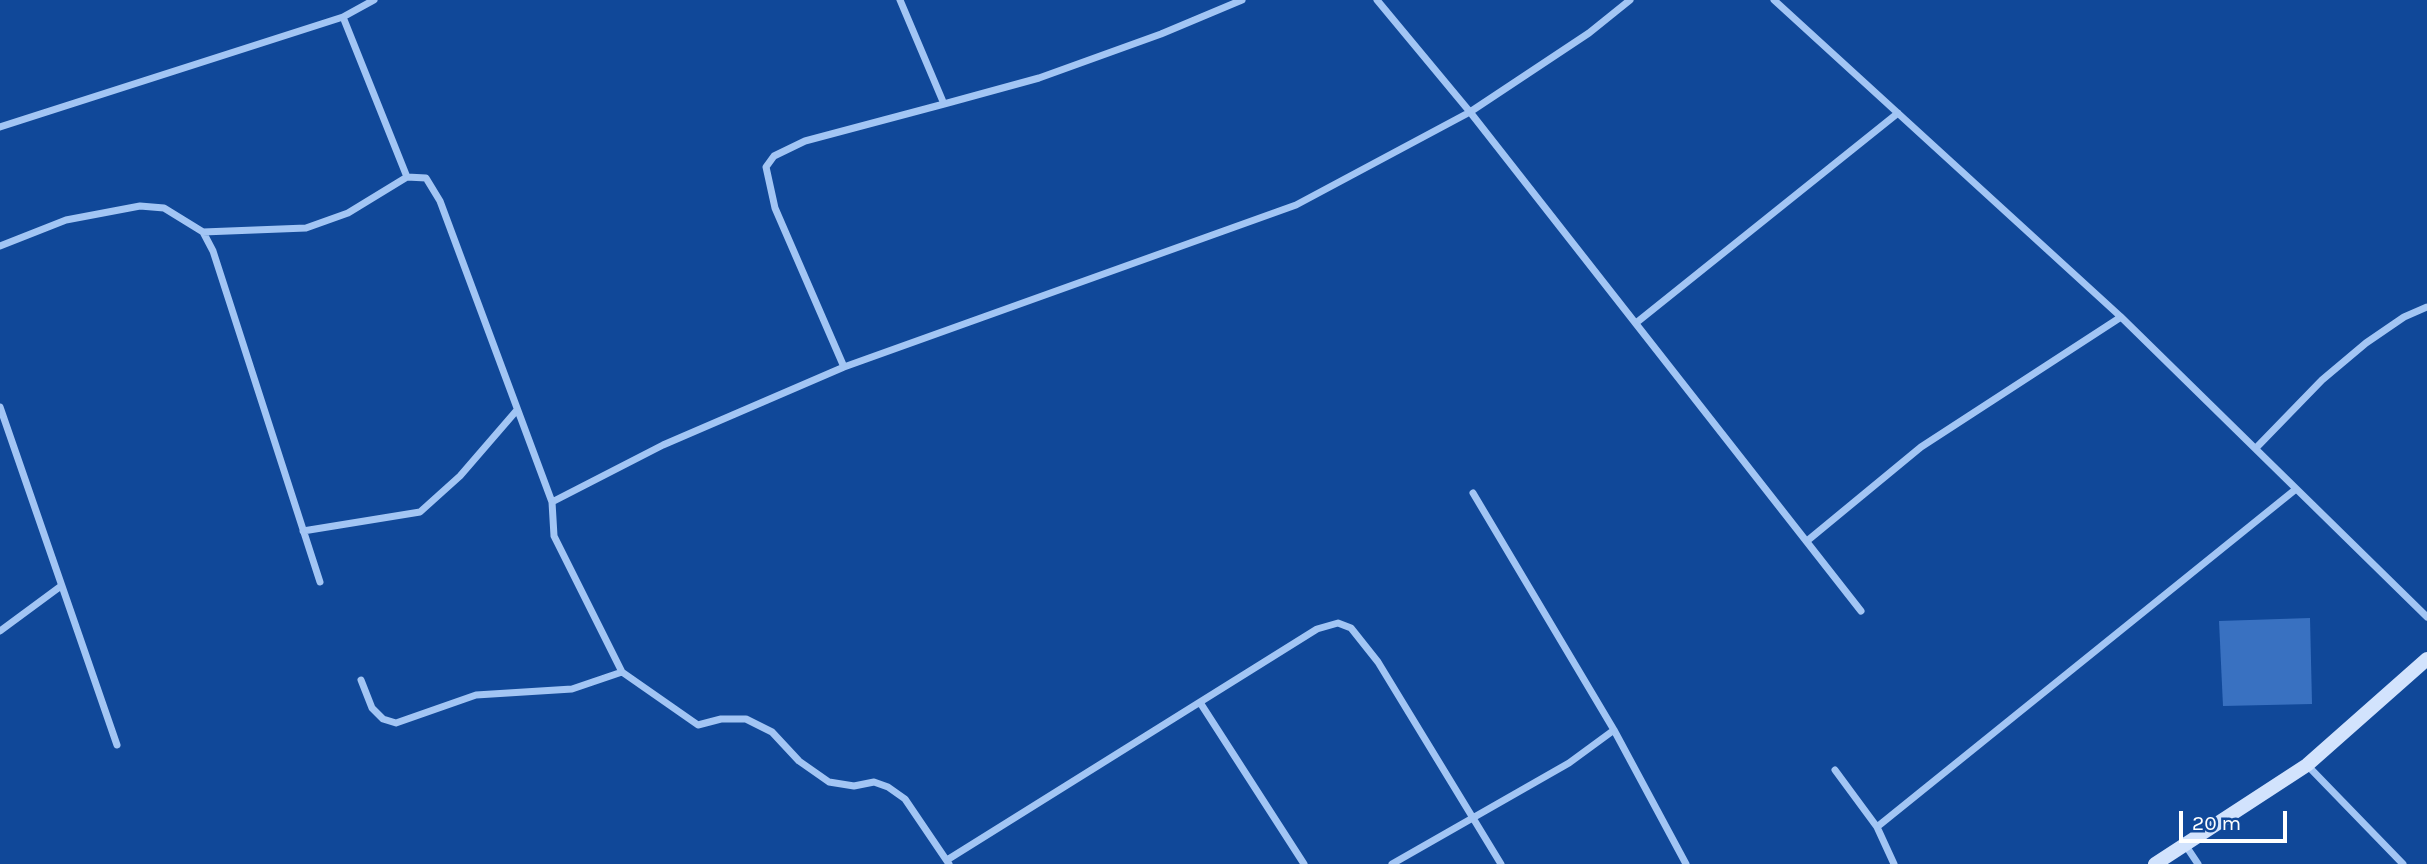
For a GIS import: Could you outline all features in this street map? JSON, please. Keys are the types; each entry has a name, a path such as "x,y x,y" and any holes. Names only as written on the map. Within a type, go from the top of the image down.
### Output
{"street":[{"path":"0,127 343,17 374,0"},
{"path":"901,0 944,104"},
{"path":"844,367 775,208 766,167 774,156 805,141 1039,78 1161,34 1242,0"},
{"path":"1377,0 1470,112 1861,611"},
{"path":"552,502 663,445 844,367 1296,205 1470,112 1589,33 1630,0"},
{"path":"1774,0 2121,317 2427,617"},
{"path":"343,17 407,177"},
{"path":"1636,323 1898,113"},
{"path":"203,232 306,229 348,213 407,177 426,178 440,201 552,502 554,536 622,672 698,724 721,719 746,719 772,732 799,761 829,782 840,786 873,782 888,787 905,799 948,862 1317,629 1338,623 1351,628 1378,662 1501,864"},
{"path":"0,246 66,220 140,206 164,208 203,232 213,251 320,582"},
{"path":"2256,449 2322,380 2357,350 2404,317 2427,307"},
{"path":"1807,541 1921,447 2121,317"},
{"path":"0,407 117,745"},
{"path":"303,531 420,512 460,476 517,410"},
{"path":"1877,827 2296,489"},
{"path":"1473,493 1614,730 1686,864"},
{"path":"0,631 61,586"},
{"path":"2155,864 2308,765 2427,659"},
{"path":"361,680 372,708 383,719 396,723 476,695 572,689 622,672"},
{"path":"1201,704 1304,864"},
{"path":"1392,864 1569,763 1614,730"},
{"path":"2308,765 2403,864"},
{"path":"1835,770 1877,827 1894,864"},
{"path":"2186,846 2198,864"}],"building":[{"path":"2310,618 2312,704 2223,706 2219,621"}]}
